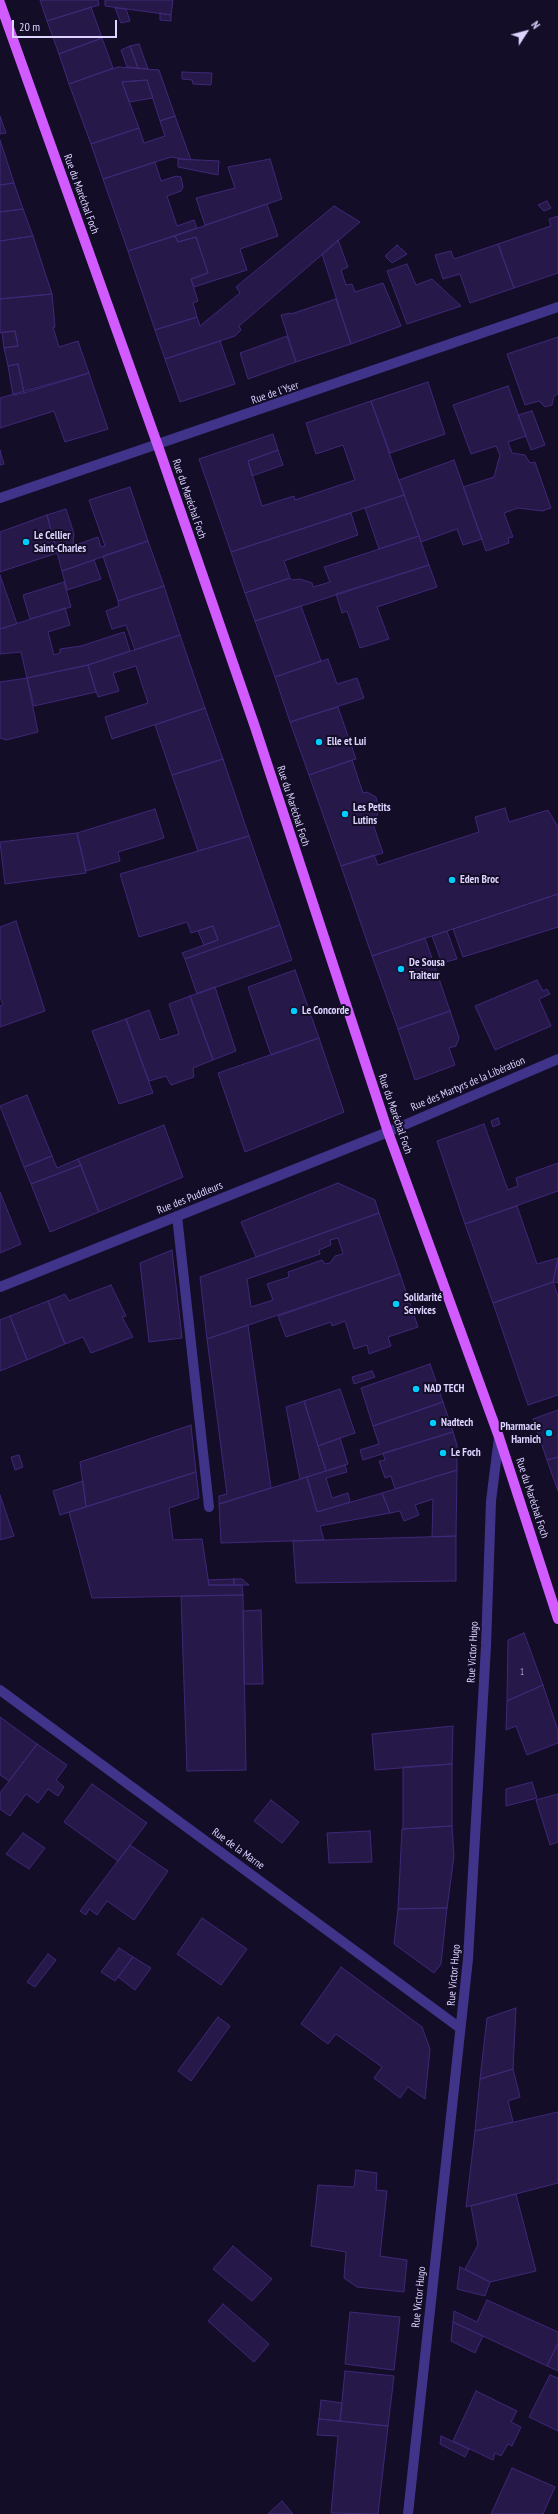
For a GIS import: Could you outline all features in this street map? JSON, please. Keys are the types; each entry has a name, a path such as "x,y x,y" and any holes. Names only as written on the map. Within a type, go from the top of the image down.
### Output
{"main road":[{"name":"Rue du Maréchal Foch","path":"0,3 158,446 254,727 388,1132 499,1437 558,1619"}],"street":[{"name":"Rue de l'Yser","path":"0,498 158,446 558,307"},
{"name":"Rue des Martyrs de la Libération","path":"388,1132 558,1059"},
{"name":"Rue des Puddleurs","path":"0,1287 388,1132"},
{"path":"177,1216 209,1507"},
{"name":"Rue Victor Hugo","path":"408,2514 468,1959 486,1646 491,1501 499,1437"},
{"name":"Rue de la Marne","path":"0,1690 460,2028"}],"building":[{"path":"40,0 98,0 99,5 47,21"},
{"path":"105,0 173,0 171,15 105,6"},
{"path":"91,7 102,38 59,54 47,21"},
{"path":"115,8 126,9 130,21 121,23"},
{"path":"160,13 171,15 171,21 160,20"},
{"path":"102,38 113,68 69,84 59,54"},
{"path":"139,44 148,69 138,68 130,46"},
{"path":"130,46 138,68 127,67 121,50"},
{"path":"118,67 159,70 175,116 160,121 147,80 122,82 139,128 91,144 69,84"},
{"path":"182,72 212,73 211,85 193,84 192,80 182,79"},
{"path":"147,80 153,98 129,102 122,82"},
{"path":"0,116 6,133 0,134"},
{"path":"175,116 191,160 171,157 103,179 91,144 139,128 144,143 165,136 160,121"},
{"path":"0,140 14,183 0,185"},
{"path":"178,159 219,161 218,175 178,167"},
{"path":"270,159 282,199 205,225 196,198 235,188 228,167"},
{"path":"155,162 161,181 176,176 181,177 183,187 181,191 167,196 177,226 194,220 197,228 128,251 103,179"},
{"path":"14,183 23,209 0,212 0,185"},
{"path":"547,201 551,208 544,211 538,205"},
{"path":"267,204 278,236 240,249 247,270 194,287 191,279 208,273 196,237 178,242 175,236"},
{"path":"334,206 360,222 239,326 241,330 235,336 165,359 155,330 197,317 200,326 240,293 236,287"},
{"path":"23,209 33,236 0,241 0,212"},
{"path":"558,216 558,273 514,288 498,244 551,226 549,219"},
{"path":"33,236 52,294 0,299 0,241"},
{"path":"175,236 178,242 196,237 208,273 191,279 198,301 193,303 197,317 155,330 128,251"},
{"path":"338,240 348,267 341,270 346,285 352,284 355,292 383,283 401,326 351,344 322,254"},
{"path":"498,244 514,288 470,303 460,274 443,279 435,255 451,251 454,259"},
{"path":"397,245 407,254 392,263 385,256"},
{"path":"407,264 416,285 432,279 461,306 407,324 387,271"},
{"path":"52,294 55,327 53,327 59,347 78,341 89,373 24,393 18,364 8,366 4,348 18,346 15,331 0,333 0,299"},
{"path":"336,299 351,344 296,362 281,315 291,314"},
{"path":"15,331 18,346 4,348 2,332"},
{"path":"287,336 296,362 248,379 240,353"},
{"path":"558,337 558,394 554,396 552,405 545,407 539,401 525,405 507,354"},
{"path":"220,341 235,384 180,402 165,359"},
{"path":"18,364 24,393 13,395 8,366"},
{"path":"89,373 108,429 65,442 54,411 0,428 0,398"},
{"path":"428,382 445,434 390,453 371,401"},
{"path":"508,386 526,436 508,442 512,453 525,455 530,463 535,462 551,508 542,511 518,508 504,513 513,537 508,538 509,543 486,551 463,487 494,477 500,455 496,446 471,454 453,405"},
{"path":"371,401 404,495 231,552 199,459 273,434 278,450 248,461 262,506 294,496 295,500 355,480 343,445 316,454 306,423"},
{"path":"532,411 545,445 531,450 518,415"},
{"path":"0,450 4,464 0,465"},
{"path":"278,450 283,465 252,476 248,461"},
{"path":"454,460 482,539 463,545 457,529 421,542 399,480"},
{"path":"130,487 148,541 62,571 47,515 66,509 74,534 73,546 98,537 101,547 105,546 89,500"},
{"path":"404,495 419,536 379,549 365,508"},
{"path":"351,513 358,535 284,561 290,578 245,593 231,552"},
{"path":"47,515 57,553 0,572 0,532"},
{"path":"419,536 429,565 255,621 245,593 290,578 292,580 300,579 312,583 313,587 330,582 324,567"},
{"path":"148,541 164,586 118,601 103,556"},
{"path":"94,560 101,579 67,590 62,571"},
{"path":"429,565 437,587 377,607 389,639 360,648 347,611 342,613 336,594"},
{"path":"0,575 17,624 0,629"},
{"path":"64,582 71,607 30,619 23,595"},
{"path":"164,586 180,635 135,650 126,625 112,629 106,611 119,606 118,601"},
{"path":"301,606 321,661 275,677 255,621"},
{"path":"65,608 70,625 48,632 54,655 60,653 60,649 81,646 124,632 130,651 88,665 27,678 21,652 0,654 0,629"},
{"path":"180,635 205,708 112,739 105,717 148,703 136,666 113,673 119,691 98,697 88,665"},
{"path":"328,659 337,684 357,678 364,698 290,722 275,677"},
{"path":"88,665 96,692 34,706 27,678"},
{"path":"27,678 38,732 6,740 0,738 0,682"},
{"path":"338,707 356,759 309,775 290,722"},
{"path":"205,708 223,759 172,775 155,725"},
{"path":"223,759 249,836 198,851 172,775"},
{"path":"352,760 363,793 367,792 376,797 379,809 377,816 371,818 383,853 341,866 309,775"},
{"name":"Eden Broc","path":"505,808 509,822 548,810 558,827 558,894 372,956 341,866 374,855 378,865 479,832 475,817"},
{"path":"155,809 164,838 118,852 120,861 86,871 77,833"},
{"path":"77,833 86,873 5,884 0,842"},
{"path":"249,836 280,925 185,959 182,953 218,940 213,926 191,933 187,922 139,937 120,874"},
{"path":"558,894 558,927 463,957 453,929"},
{"path":"16,921 45,1011 0,1027 0,1006 3,1005 0,997 0,927"},
{"path":"280,925 292,960 197,994 185,959"},
{"path":"213,926 218,940 204,945 198,931"},
{"path":"447,931 457,959 442,963 432,936"},
{"path":"425,938 450,1011 398,1029 372,956"},
{"path":"295,970 319,1038 271,1055 248,987"},
{"path":"537,980 543,991 547,989 550,994 539,999 551,1026 495,1050 475,1006"},
{"path":"215,987 236,1051 213,1060 190,996"},
{"path":"190,996 213,1060 193,1068 194,1077 171,1085 166,1076 149,1081 126,1019 149,1010 160,1040 179,1034 169,1004"},
{"path":"450,1011 459,1038 456,1046 449,1048 455,1065 415,1080 398,1029"},
{"path":"126,1019 153,1093 119,1104 92,1031"},
{"path":"319,1038 344,1112 245,1152 218,1073"},
{"path":"27,1095 52,1156 24,1167 0,1106"},
{"path":"498,1118 500,1124 493,1127 491,1121"},
{"path":"484,1124 508,1190 518,1186 516,1178 558,1163 558,1191 465,1224 437,1141"},
{"path":"164,1125 183,1177 99,1212 78,1159"},
{"path":"52,1156 57,1168 78,1159 81,1165 31,1184 24,1167"},
{"path":"81,1165 99,1212 50,1232 31,1184"},
{"path":"338,1183 375,1200 379,1213 256,1257 241,1222"},
{"path":"0,1192 21,1244 0,1253"},
{"path":"517,1206 537,1264 558,1258 553,1282 493,1303 465,1224"},
{"path":"379,1213 400,1274 207,1339 200,1277","holes":["338,1238 343,1254 335,1256 330,1263 325,1264 322,1260 288,1272 289,1277 267,1284 273,1300 251,1307 247,1279 320,1254 319,1250 331,1245 330,1240"]},
{"path":"172,1250 182,1338 149,1342 140,1263"},
{"path":"558,1259 558,1283 553,1282"},
{"path":"400,1274 418,1327 388,1337 391,1346 369,1354 367,1345 354,1349 345,1321 332,1326 331,1322 286,1337 278,1316"},
{"path":"553,1282 558,1296 558,1395 528,1405 493,1303"},
{"path":"111,1285 126,1316 122,1317 133,1337 91,1353 83,1337 65,1344 48,1301 65,1294 69,1301"},
{"path":"48,1301 65,1344 27,1360 10,1316"},
{"path":"10,1316 27,1360 0,1371 0,1320"},
{"path":"248,1325 271,1488 219,1504 219,1496 227,1494 207,1339"},
{"path":"430,1364 443,1402 373,1426 361,1388"},
{"path":"372,1371 375,1377 354,1384 352,1377"},
{"path":"340,1389 355,1433 318,1446 304,1401"},
{"path":"304,1401 326,1471 300,1479 286,1407"},
{"path":"443,1402 453,1432 363,1460 360,1450 379,1444 373,1426"},
{"path":"558,1410 558,1457 547,1460 533,1419"},
{"path":"191,1425 196,1472 86,1507 80,1462"},
{"path":"453,1432 457,1445 457,1470 395,1489 391,1476 385,1478 379,1461 385,1460 383,1453"},
{"path":"340,1438 348,1464 326,1471 318,1446"},
{"path":"19,1455 23,1467 15,1470 11,1457"},
{"path":"558,1457 558,1491 547,1460"},
{"path":"345,1465 347,1472 326,1478 332,1498 348,1493 350,1502 317,1512 307,1477"},
{"path":"457,1470 456,1536 432,1537 433,1499 415,1505 419,1515 404,1521 400,1511 390,1513 382,1493"},
{"path":"196,1472 199,1498 169,1508 173,1540 202,1539 209,1585 242,1585 243,1595 92,1598 69,1512"},
{"path":"307,1477 317,1512 382,1493 390,1513 320,1526 324,1540 221,1543 219,1504"},
{"path":"83,1481 86,1507 60,1515 53,1491"},
{"path":"0,1495 14,1536 0,1540"},
{"path":"456,1536 456,1581 296,1583 293,1541"},
{"path":"234,1579 234,1585 209,1585 208,1580"},
{"path":"234,1579 242,1579 249,1585 234,1585"},
{"path":"243,1595 246,1770 187,1771 181,1596"},
{"path":"261,1610 263,1684 244,1684 243,1611"},
{"path":"524,1633 543,1685 507,1701 508,1640"},
{"path":"543,1685 558,1731 558,1743 527,1755 516,1726 506,1730 507,1701"},
{"path":"0,1717 37,1744 9,1781 0,1775"},
{"path":"453,1726 452,1764 375,1770 372,1734"},
{"path":"37,1744 67,1765 56,1780 64,1787 58,1796 48,1789 38,1803 26,1794 10,1816 0,1809 0,1793"},
{"path":"452,1764 452,1826 403,1829 403,1767"},
{"path":"532,1782 537,1798 506,1806 506,1789"},
{"path":"92,1784 147,1823 118,1861 64,1822"},
{"path":"558,1794 558,1842 550,1845 536,1800"},
{"path":"271,1800 299,1822 282,1843 254,1821"},
{"path":"452,1826 454,1856 447,1908 398,1909 402,1829"},
{"path":"370,1831 372,1862 329,1863 327,1833"},
{"path":"23,1833 45,1848 29,1869 6,1854"},
{"path":"130,1845 168,1871 134,1920 107,1901 97,1915 89,1909 86,1915 80,1911"},
{"path":"447,1908 441,1964 434,1973 394,1944 398,1909"},
{"path":"202,1918 247,1949 221,1985 177,1954"},
{"path":"119,1948 133,1957 115,1981 101,1972"},
{"path":"48,1954 56,1960 35,1987 27,1982"},
{"path":"133,1957 151,1968 135,1990 118,1977"},
{"path":"341,1967 422,2027 430,2049 425,2099 408,2087 400,2098 374,2078 382,2067 336,2034 328,2044 301,2024"},
{"path":"516,2008 513,2069 480,2079 487,2018"},
{"path":"218,2017 230,2026 191,2081 178,2071"},
{"path":"513,2069 520,2097 508,2101 513,2122 475,2131 480,2079"},
{"path":"558,2112 558,2183 466,2207 475,2131"},
{"path":"356,2170 377,2173 376,2190 387,2191 380,2256 407,2260 404,2292 357,2287 344,2278 346,2252 311,2246 318,2185 354,2187"},
{"path":"516,2194 536,2271 490,2282 465,2269 478,2245 471,2206"},
{"path":"233,2246 272,2279 252,2301 213,2269"},
{"path":"460,2267 490,2282 485,2296 457,2289"},
{"path":"487,2300 558,2332 558,2343 547,2366 453,2322 454,2311 477,2322"},
{"path":"223,2304 269,2344 254,2362 208,2321"},
{"path":"350,2312 400,2317 394,2370 345,2364"},
{"path":"453,2322 483,2336 475,2353 451,2341"},
{"path":"558,2343 558,2371 547,2366"},
{"path":"345,2371 394,2376 388,2426 340,2421"},
{"path":"550,2375 558,2378 558,2431 529,2417"},
{"path":"476,2391 517,2411 511,2422 521,2427 512,2446 508,2444 501,2456 495,2453 493,2460 453,2441"},
{"path":"321,2400 342,2403 340,2421 319,2419"},
{"path":"319,2419 388,2426 378,2514 331,2513 338,2436 317,2435"},
{"path":"441,2436 469,2449 465,2457 440,2444"},
{"path":"512,2468 555,2487 543,2514 491,2514"},
{"path":"282,2501 293,2514 268,2514"}],"place":[{"name":"Le Cellier Saint-Charles","path":"26,542"},
{"name":"Elle et Lui","path":"319,742"},
{"name":"Les Petits Lutins","path":"345,814"},
{"name":"Eden Broc","path":"452,880"},
{"name":"De Sousa Traiteur","path":"401,969"},
{"name":"Le Concorde","path":"294,1011"},
{"name":"Solidarité Services","path":"396,1304"},
{"name":"NAD TECH","path":"416,1389"},
{"name":"Nadtech","path":"433,1423"},
{"name":"Pharmacie Harnich","path":"549,1433"},
{"name":"Le Foch","path":"443,1453"}]}
